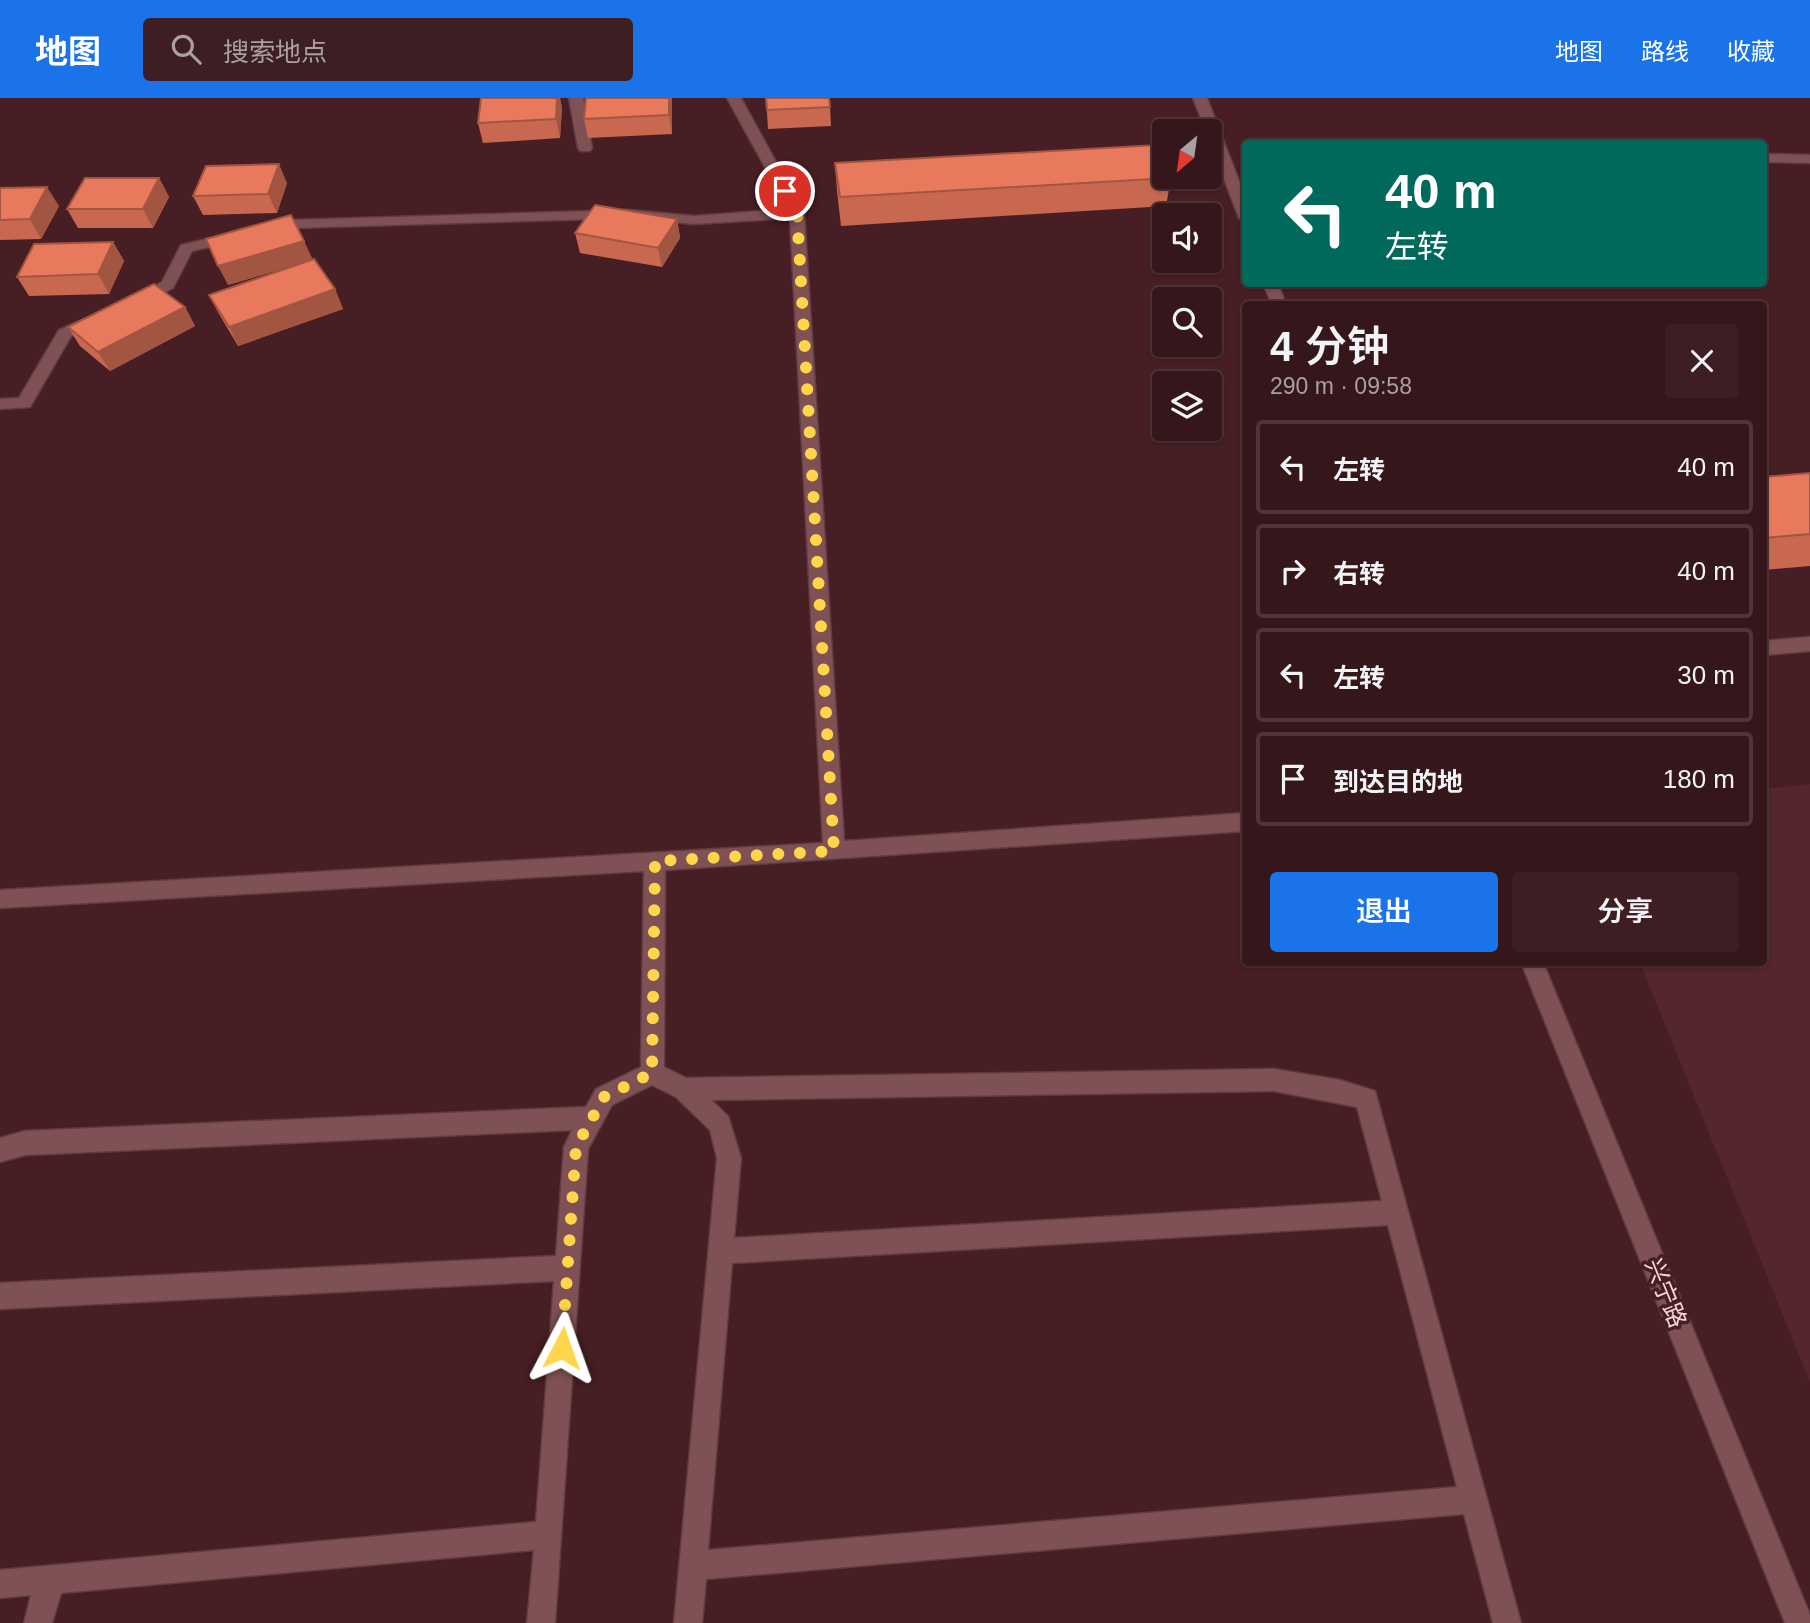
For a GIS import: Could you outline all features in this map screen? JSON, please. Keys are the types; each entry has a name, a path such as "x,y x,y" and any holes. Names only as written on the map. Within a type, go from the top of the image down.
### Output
{"street":[{"path":"576,98 585,148"},
{"path":"734,98 797,213 834,851"},
{"path":"1200,98 1242,208"},
{"path":"1767,158 1810,159"},
{"path":"0,404 24,403 65,333 168,285 186,248 293,224 629,214 694,220 797,213"},
{"path":"1767,648 1810,644"},
{"path":"0,899 834,851 1242,822"},
{"path":"652,1073 655,861"},
{"name":"兴宁路","path":"1534,966 1799,1623"},
{"path":"652,1073 684,1089 720,1124 729,1158 688,1623"},
{"path":"541,1623 576,1147 604,1097 652,1073"},
{"path":"684,1089 1274,1080 1340,1091 1367,1099 1507,1623"},
{"path":"0,1150 25,1143 593,1118"},
{"path":"720,1251 1396,1212"},
{"path":"0,1296 568,1268"},
{"path":"692,1566 1474,1499"},
{"path":"0,1584 549,1535"},
{"path":"38,1623 50,1580"}],"shaded area":[{"path":"1810,784 1810,1382 1641,966 1767,966 1767,789"}],"building":[{"path":"481,98 557,98 556,119 478,123"},
{"path":"586,98 669,98 669,115 584,119"},
{"path":"766,98 829,98 830,107 767,110"},
{"path":"1152,145 1152,179 840,197 835,163"},
{"path":"279,164 268,194 193,196 206,166"},
{"path":"85,178 159,178 143,209 67,209"},
{"path":"47,187 30,219 0,220 0,188"},
{"path":"595,205 677,219 658,248 575,233"},
{"path":"291,215 304,241 218,266 206,239"},
{"path":"113,242 98,274 17,277 34,244"},
{"path":"314,259 335,289 229,327 209,295"},
{"path":"154,284 185,307 98,352 68,327"},
{"path":"1810,473 1810,534 1767,538 1767,477"}],"route":[{"path":"562,1348 576,1147 604,1097 652,1073 655,861 834,851 797,213 785,191"}]}
